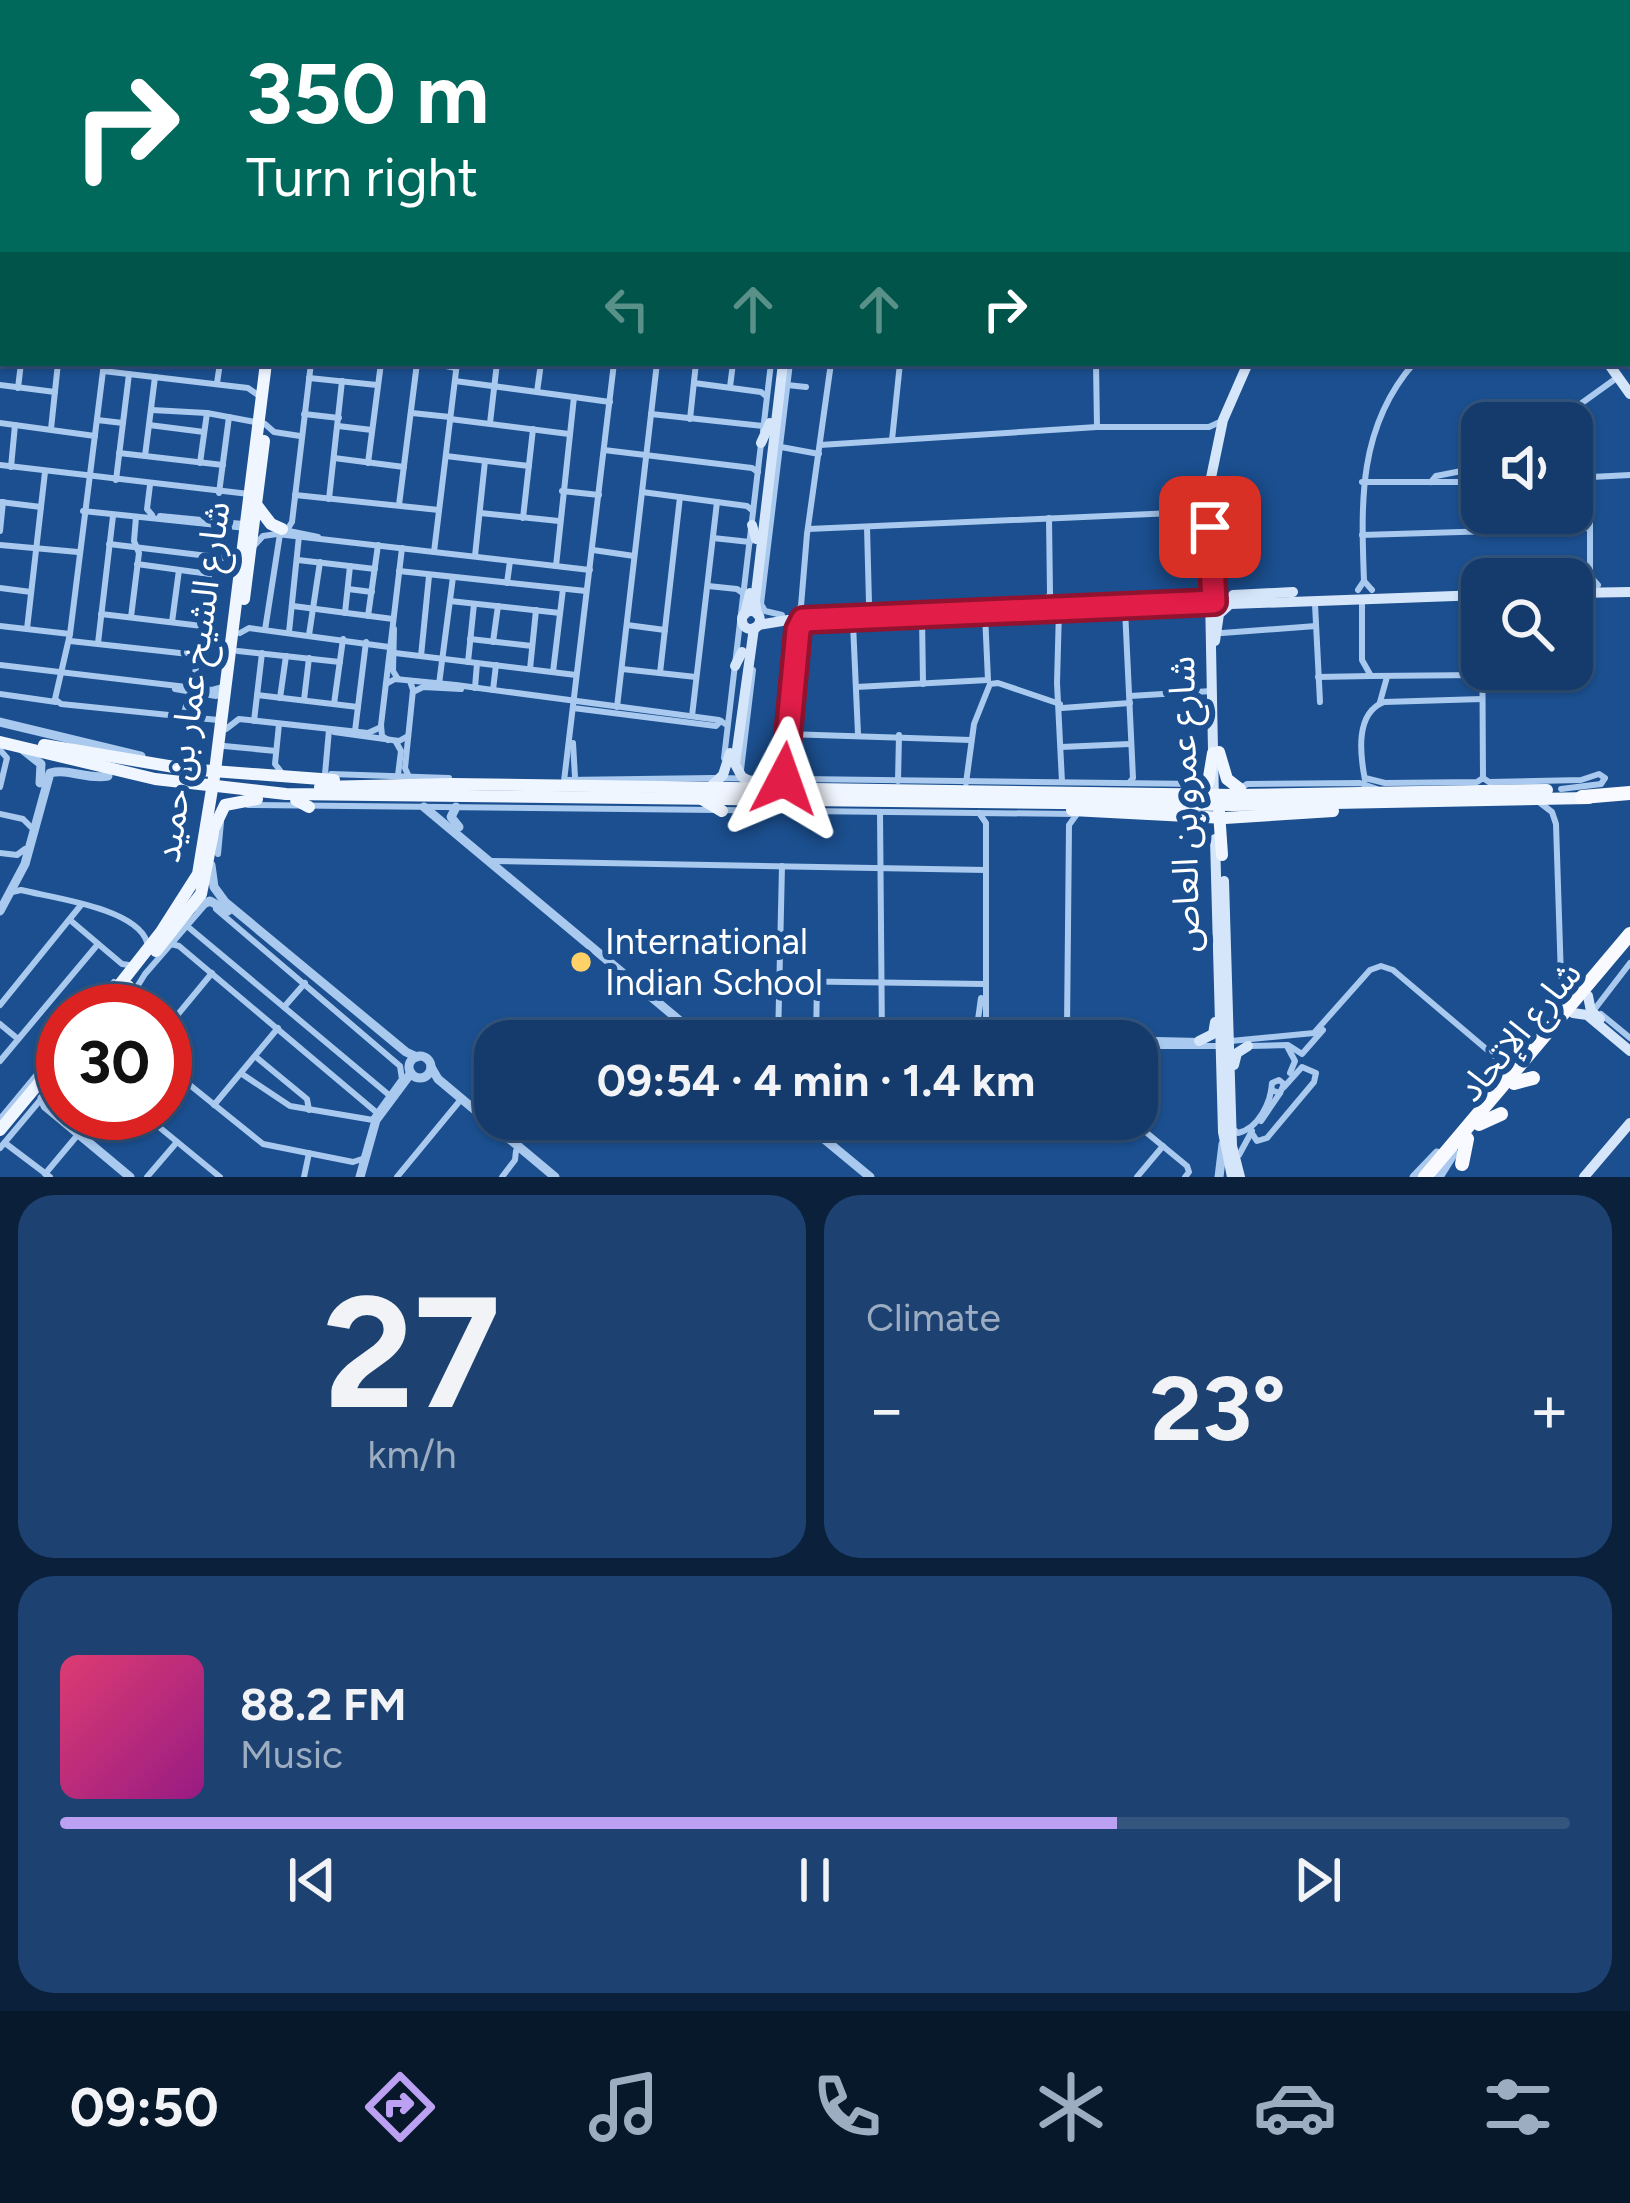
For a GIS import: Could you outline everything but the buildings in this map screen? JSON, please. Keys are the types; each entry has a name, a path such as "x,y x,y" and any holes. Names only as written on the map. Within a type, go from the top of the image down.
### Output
{"highway":[{"path":"1582,797 1630,793"},
{"name":"شارع الإتحاد","path":"1433,1177 1537,1046 1629,948"},
{"name":"شارع الإتحاد","path":"1566,1017 1615,1027 1629,948"},
{"name":"شارع الإتحاد","path":"1470,1131 1566,1017"},
{"path":"1514,1083 1533,1078"},
{"path":"1470,1131 1502,1114"}],"main road":[{"path":"261,528 266,366"},
{"path":"262,419 266,366"},
{"path":"747,581 768,394 779,366"},
{"path":"720,776 745,672 752,620 747,581 765,430 779,366"},
{"name":"شارع عمرو بن العاص","path":"1216,753 1207,504 1223,420 1249,366"},
{"name":"شارع عمرو بن العاص","path":"1216,753 1219,637 1207,598 1210,520 1216,462 1249,366"},
{"path":"768,394 787,385"},
{"name":"شارع الشيخ عمار بن حميد","path":"120,984 126,970 172,935 195,882 210,828 213,780 244,627 246,583 261,528 249,494 262,419"},
{"path":"765,430 782,450"},
{"path":"752,511 753,540"},
{"name":"شارع الشيخ عمار بن حميد","path":"226,718 221,687 241,560 261,528"},
{"path":"747,581 767,556"},
{"path":"1593,586 1630,588"},
{"path":"1593,586 1630,588"},
{"path":"1219,637 1222,609 1232,603 1362,594"},
{"path":"1053,604 1127,608 1232,595 1461,597"},
{"path":"796,617 919,616 1053,604 1207,598 1254,602"},
{"path":"752,620 988,610"},
{"path":"722,811 720,776 752,620"},
{"path":"742,652 745,672"},
{"path":"0,741 47,762 108,776 614,788 720,776 744,779 766,790"},
{"path":"0,741 47,762 89,760 212,788 397,784"},
{"path":"1216,753 1227,778 1240,789"},
{"path":"1216,753 1219,853"},
{"path":"47,762 121,754 213,780 240,798 303,804 397,784 512,797 582,798 720,776 833,795 965,787"},
{"path":"210,828 201,801 213,780 231,770 257,777"},
{"path":"720,776 766,790 942,802 1387,803 1582,797"},
{"path":"601,779 614,788"},
{"path":"546,787 571,780"},
{"path":"817,812 849,780"},
{"path":"931,781 1187,817 1206,826 1219,853"},
{"path":"1018,792 1061,783 1144,786 1215,803 1250,818"},
{"path":"1187,817 1240,789 1369,784 1397,792"},
{"path":"1219,853 1229,829 1250,818 1290,815 1327,803 1397,792 1561,789 1630,793"},
{"path":"485,808 512,797"},
{"path":"582,798 604,809"},
{"path":"210,828 225,805 257,799"},
{"path":"942,802 969,811"},
{"path":"1448,802 1463,814"},
{"path":"1327,803 1343,818"},
{"path":"1270,811 1290,815"},
{"name":"شارع الشيخ عمار بن حميد","path":"130,984 172,935 204,887 214,855 210,828"},
{"name":"شارع عمرو بن العاص","path":"1219,853 1214,936 1222,1001"},
{"name":"شارع عمرو بن العاص","path":"1219,853 1223,1131 1237,1175"},
{"path":"1210,884 1216,869"},
{"path":"1218,986 1223,1088"},
{"path":"1222,1001 1234,1031 1251,1043 1234,1059 1223,1088"},
{"path":"1222,1001 1213,1034 1199,1043 1215,1056 1223,1088"},
{"path":"1566,1017 1584,1014 1615,1027"},
{"path":"4,1140 36,1096"},
{"path":"4,1140 36,1096"},
{"path":"1588,1177 1630,1128"}],"street":[{"path":"18,388 21,366"},
{"path":"51,430 58,366"},
{"path":"217,385 220,366"},
{"path":"265,366 258,384 265,629"},
{"path":"212,556 261,528 295,495 311,366"},
{"path":"368,463 381,366"},
{"path":"399,505 417,366"},
{"path":"434,551 457,366"},
{"path":"490,422 497,366"},
{"path":"538,392 541,366"},
{"path":"571,780 570,736 614,366"},
{"path":"617,706 657,366"},
{"path":"690,419 696,366"},
{"path":"730,387 733,366"},
{"path":"781,366 787,385 782,450 761,606 767,612 796,617"},
{"path":"784,779 797,665 796,617 831,366"},
{"path":"892,440 901,366"},
{"path":"1096,366 1096,427"},
{"path":"1369,673 1362,655 1362,482 1380,415 1412,366"},
{"path":"56,702 69,638 103,367 217,385 248,388 258,384"},
{"path":"116,480 129,374"},
{"path":"146,456 155,377"},
{"path":"309,378 378,386"},
{"path":"329,499 342,381"},
{"path":"455,381 610,402"},
{"path":"694,383 768,394"},
{"path":"787,385 806,387"},
{"path":"1592,402 1623,385"},
{"path":"0,386 55,392"},
{"path":"248,388 262,419"},
{"path":"556,566 574,397"},
{"path":"152,410 262,419 302,436"},
{"path":"200,463 207,413"},
{"path":"411,413 569,434"},
{"path":"304,414 372,430"},
{"path":"642,492 752,511 765,430 651,414"},
{"path":"220,493 230,417"},
{"path":"97,420 123,423"},
{"path":"782,450 1096,427 1209,427 1223,420"},
{"path":"0,423 94,436"},
{"path":"11,466 15,425"},
{"path":"149,425 204,432"},
{"path":"1209,427 1218,438"},
{"path":"523,518 533,429"},
{"path":"604,450 756,468"},
{"path":"119,453 223,465"},
{"path":"446,456 530,466"},
{"path":"334,458 404,467"},
{"path":"475,556 485,461"},
{"path":"0,465 249,494"},
{"path":"1431,482 1436,476 1461,471"},
{"path":"27,629 45,472"},
{"path":"1593,477 1630,475"},
{"path":"1362,482 1461,481"},
{"path":"131,617 136,547 151,484"},
{"path":"562,491 599,495"},
{"path":"295,495 440,510"},
{"path":"85,497 96,511 113,514 261,528 298,560 375,569"},
{"path":"660,673 680,497"},
{"path":"0,531 2,502 41,507"},
{"path":"692,716 717,502"},
{"path":"808,530 1196,512 1207,504"},
{"path":"83,510 588,570"},
{"path":"81,528 96,511"},
{"path":"1196,512 1206,523"},
{"path":"479,513 559,521"},
{"path":"98,643 113,514"},
{"path":"1049,518 1061,783"},
{"path":"858,734 856,687 867,527"},
{"path":"246,583 261,528"},
{"path":"1362,535 1461,532"},
{"path":"713,538 753,540"},
{"path":"109,544 241,560"},
{"path":"0,545 78,552"},
{"path":"368,616 378,545"},
{"path":"389,546 401,557"},
{"path":"397,784 400,748 381,734 381,725 401,557 406,548"},
{"path":"592,550 634,556"},
{"path":"183,718 198,656 212,556"},
{"path":"289,632 298,560"},
{"path":"507,584 510,561"},
{"path":"309,634 320,562"},
{"path":"137,564 209,574"},
{"path":"345,613 350,566"},
{"path":"172,622 179,570"},
{"path":"399,572 587,592"},
{"path":"421,656 430,575"},
{"path":"439,684 453,578"},
{"path":"707,586 747,581 745,672 729,727"},
{"path":"295,583 317,585"},
{"path":"0,588 31,592"},
{"path":"554,672 563,589"},
{"path":"348,590 372,592"},
{"path":"1317,598 1320,702"},
{"path":"451,601 560,613"},
{"path":"474,604 470,639 475,688"},
{"path":"292,606 393,622"},
{"path":"493,642 497,606"},
{"path":"1127,608 1131,744 1144,786"},
{"path":"530,669 536,610"},
{"path":"988,610 990,682 971,740 965,787 1144,786 1215,803"},
{"path":"101,614 202,626"},
{"path":"919,616 923,684"},
{"path":"796,617 760,631 745,672 729,727 744,779 931,781"},
{"path":"393,622 390,646 398,679"},
{"path":"626,625 664,630"},
{"path":"0,626 198,656"},
{"path":"1219,637 1316,626"},
{"path":"244,627 578,675"},
{"path":"334,704 343,639"},
{"path":"470,639 532,646"},
{"path":"355,731 366,641"},
{"path":"238,651 340,662"},
{"path":"254,721 262,653"},
{"path":"280,698 286,656"},
{"path":"304,700 309,658"},
{"path":"65,662 75,674"},
{"path":"0,665 166,685 216,696 221,687"},
{"path":"493,690 496,665"},
{"path":"622,669 696,677"},
{"path":"1318,677 1461,675"},
{"path":"1380,702 1385,677"},
{"path":"386,684 398,679 493,690 729,727"},
{"path":"856,687 955,679 990,682 1060,706 1212,691"},
{"path":"397,784 405,768 409,735 413,695 409,680"},
{"path":"413,695 421,688 464,687"},
{"path":"1479,690 1483,778"},
{"path":"0,694 209,722 239,719 401,741 409,735"},
{"path":"257,695 358,707"},
{"path":"1478,699 1380,702 1368,710 1364,721 1369,784 1477,782 1483,778"},
{"path":"585,706 692,716 729,727"},
{"path":"226,718 231,722 239,719"},
{"path":"0,722 121,754 204,765 213,780 276,752"},
{"path":"279,724 274,764 281,773 332,784 329,730"},
{"path":"329,730 374,732 381,725"},
{"path":"786,734 971,740"},
{"path":"898,782 899,735"},
{"path":"0,741 7,754 0,782"},
{"path":"1061,747 1131,744"},
{"path":"47,762 92,779 108,776"},
{"path":"0,907 25,849 47,762"},
{"path":"0,907 17,888 47,762"},
{"path":"444,781 720,776"},
{"path":"1483,778 1489,782 1605,778 1603,783 1561,789"},
{"path":"1530,799 1546,806 1556,824 1566,1017"},
{"path":"1067,1020 1069,825 1077,814 1097,804"},
{"path":"361,1027 226,906 214,855 222,816 231,806 1077,814"},
{"path":"424,806 683,1020"},
{"path":"457,807 452,820 487,857 986,870"},
{"path":"969,811 986,823"},
{"path":"982,1020 986,823 995,811"},
{"path":"880,812 881,1020"},
{"path":"1059,812 1069,825"},
{"path":"0,814 29,820"},
{"path":"0,853 17,860"},
{"path":"779,1020 782,866"},
{"path":"17,888 121,916 144,932 203,940 331,1047 394,1092"},
{"path":"130,984 172,935 210,901 226,906 406,1052 428,1059 451,1097 474,1113"},
{"path":"0,1005 81,905"},
{"path":"70,920 126,970"},
{"path":"144,932 147,942"},
{"path":"113,984 147,942 172,935"},
{"path":"172,935 190,956 318,1062 372,1117"},
{"path":"190,956 203,940"},
{"path":"0,1061 98,944"},
{"path":"1158,1042 1279,1044 1302,1054 1370,970 1382,966 1393,970 1498,1058 1514,1060 1537,1046"},
{"path":"291,967 415,1074 474,1113"},
{"path":"192,997 212,973"},
{"path":"781,981 984,987"},
{"path":"816,1020 817,981"},
{"path":"284,1007 305,983"},
{"path":"247,1002 260,987"},
{"path":"1251,1043 1310,1035 1330,1017"},
{"path":"0,1024 18,1039"},
{"path":"217,1104 259,1059 279,1029"},
{"path":"1158,1045 1199,1043"},
{"path":"1237,1175 1239,1151 1292,1071 1292,1051 1279,1044"},
{"path":"372,1117 394,1092 403,1071 385,1046"},
{"path":"318,1062 331,1047"},
{"path":"361,1168 380,1122 415,1074 417,1057"},
{"path":"259,1059 308,1099 309,1110"},
{"path":"361,1168 372,1117 415,1074 431,1067"},
{"path":"1219,1177 1223,1131 1246,1132 1278,1087 1302,1067 1316,1072 1316,1080 1267,1138 1257,1141 1251,1132"},
{"path":"245,1075 280,1102 372,1117"},
{"path":"192,1089 217,1104 258,1142 361,1168"},
{"path":"397,1177 451,1097"},
{"path":"0,1120 36,1100"},
{"path":"30,1106 36,1109"},
{"name":"شارع الإتحاد","path":"1414,1177 1470,1131"},
{"path":"4,1140 47,1175 74,1140"},
{"path":"86,1140 130,1177"},
{"path":"170,1140 220,1177"},
{"path":"501,1140 514,1153 539,1163"},
{"path":"515,1140 552,1176"},
{"path":"825,1140 870,1177"},
{"path":"1156,1140 1189,1167 1185,1177"},
{"path":"147,1177 174,1144"},
{"path":"1137,1177 1163,1146"},
{"path":"304,1177 309,1153"},
{"path":"502,1177 514,1153"}],"place":[{"name":"International Indian School","path":"581,962"}],"route":[{"path":"784,779 798,630 803,620 1214,602 1210,527"}]}
